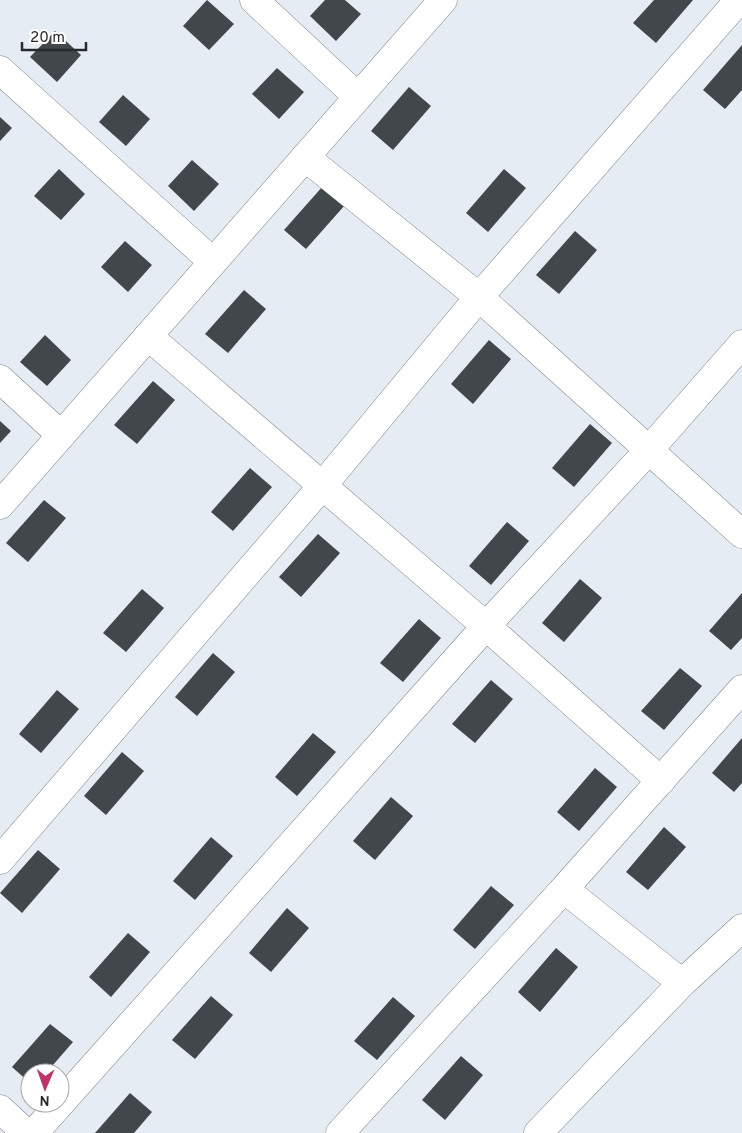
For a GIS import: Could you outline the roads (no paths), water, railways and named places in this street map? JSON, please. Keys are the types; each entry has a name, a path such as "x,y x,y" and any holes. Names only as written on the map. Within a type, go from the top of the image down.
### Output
{"street":[{"path":"254,0 358,96"},
{"path":"0,505 443,0"},
{"path":"0,860 323,485 479,297 739,0"},
{"path":"0,70 213,262"},
{"path":"305,157 479,297 742,534"},
{"path":"148,336 486,626 661,781"},
{"path":"34,1133 486,626 648,451 742,344"},
{"path":"0,379 61,435"},
{"path":"340,1133 564,889 742,689"},
{"path":"564,889 682,983"},
{"path":"538,1133 682,983 742,928"},
{"path":"0,1109 26,1133"}]}
